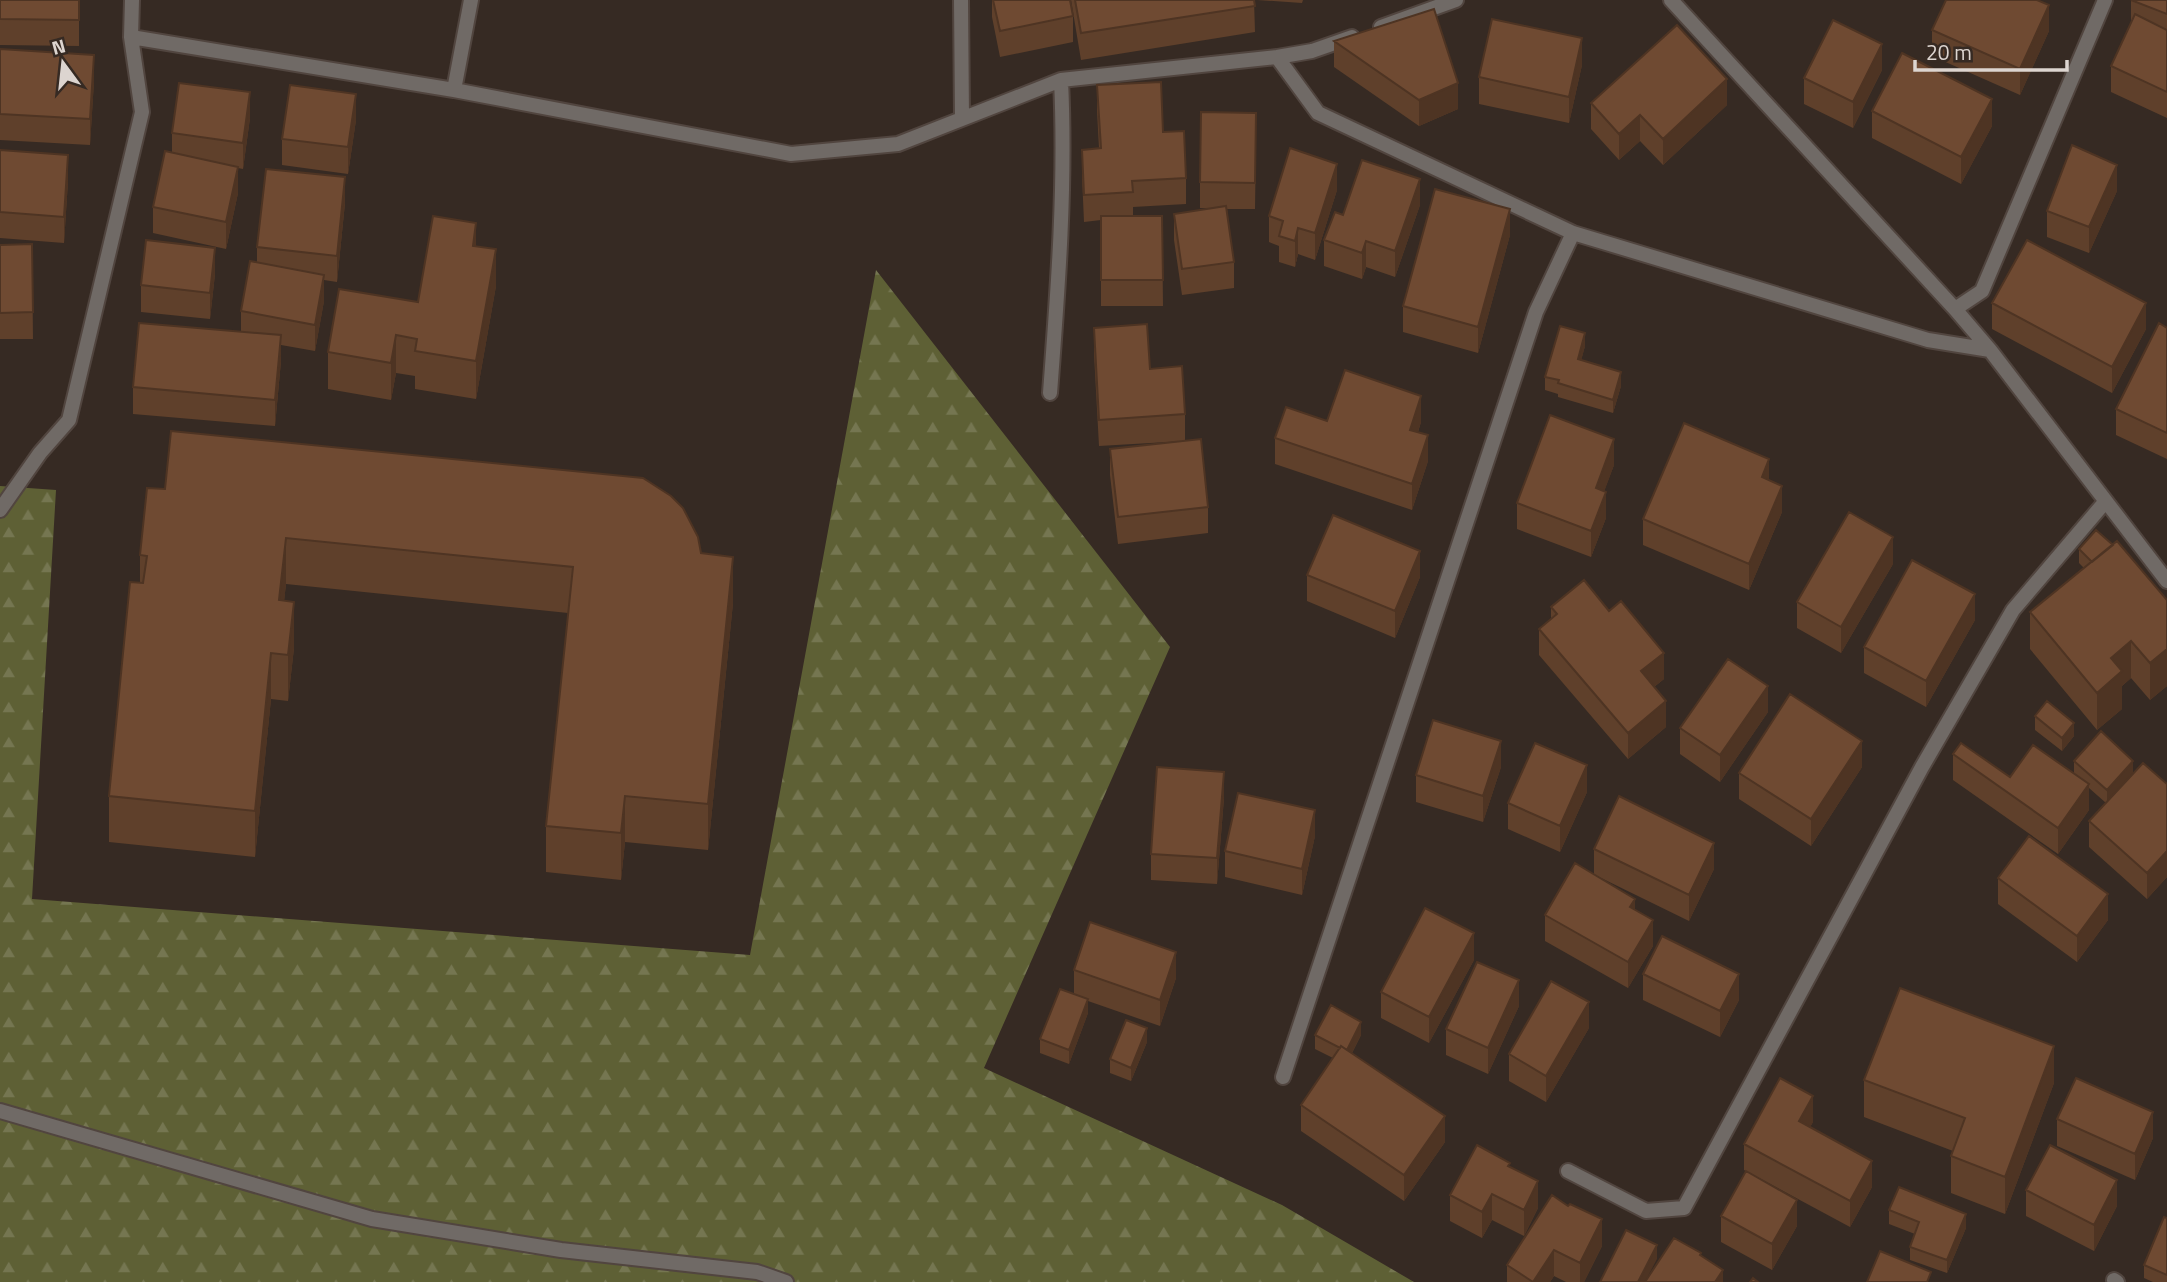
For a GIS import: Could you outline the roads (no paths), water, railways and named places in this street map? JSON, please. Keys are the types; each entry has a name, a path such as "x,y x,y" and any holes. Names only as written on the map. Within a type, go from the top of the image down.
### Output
{"street":[{"path":"0,510 40,453 69,420 142,111 131,37 132,0"},
{"path":"454,90 471,0"},
{"path":"961,0 962,117"},
{"path":"131,37 454,90 791,154 898,144 1062,80 1312,51 1456,0"},
{"path":"1671,0 1955,309 1990,350 2167,581"},
{"path":"1955,309 1982,291 2105,0"},
{"path":"1277,57 1318,113 1573,233 1928,341 1990,350"},
{"path":"1050,393 1062,238 1062,80"},
{"path":"1283,1077 1536,312 1573,233"},
{"path":"1568,1171 1647,1211 1684,1208 1922,768 2013,610 2105,502"},
{"path":"0,1111 372,1219 562,1250 757,1272 786,1282"}]}
